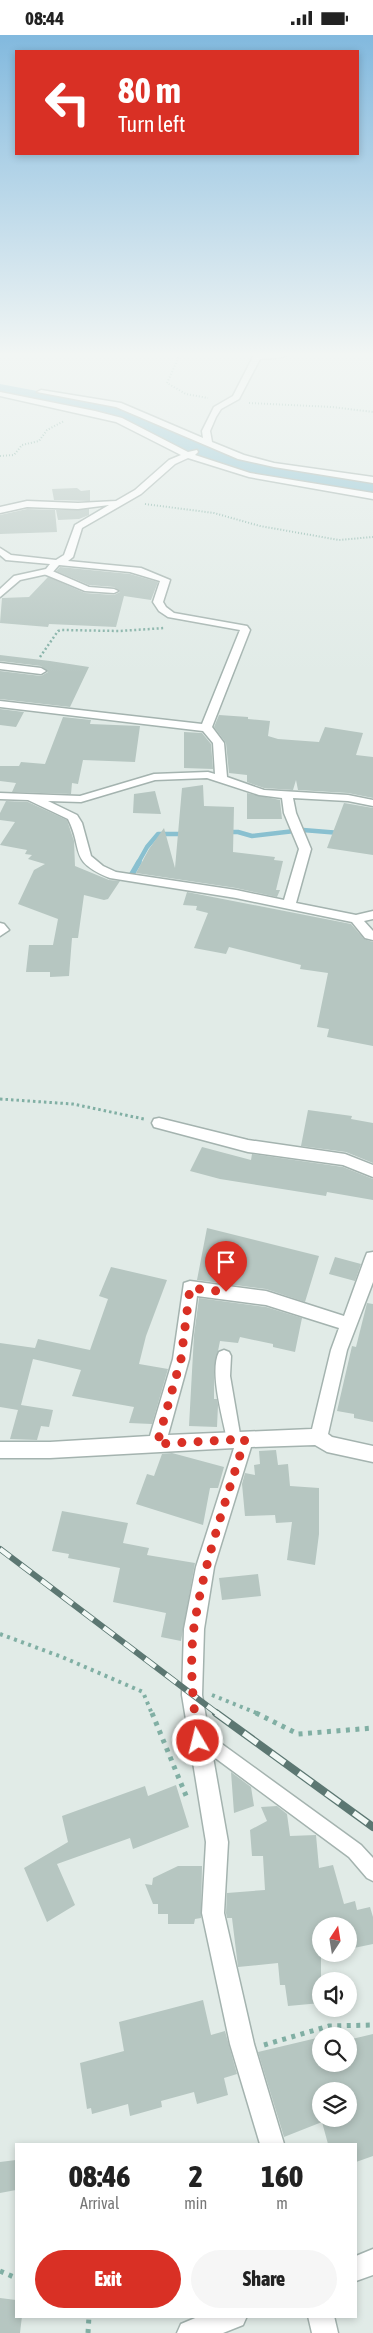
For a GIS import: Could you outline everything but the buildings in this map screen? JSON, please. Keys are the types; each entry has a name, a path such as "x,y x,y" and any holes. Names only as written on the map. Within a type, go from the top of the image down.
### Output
{"street":[{"path":"0,594 17,578 47,572 56,563 68,557 78,527 127,499 159,472 178,459"},
{"path":"205,459 249,475 373,496"},
{"path":"250,459 274,465 370,480 360,493"},
{"path":"0,510 27,504 78,506 127,499"},
{"path":"0,551 4,559 130,569 163,579 165,580 158,602 162,609 177,618 231,625 245,630 206,728"},
{"path":"0,667 41,671"},
{"path":"0,704 206,728 216,736 220,753 221,778"},
{"path":"1,798 81,799 137,780 167,775 208,775 263,793 348,798 373,803"},
{"path":"287,795 290,813 305,849 289,906"},
{"path":"32,798 73,817 85,857 107,873 356,919 373,915"},
{"path":"356,919 369,935 373,936"},
{"path":"0,927 4,930 0,932"},
{"path":"159,1123 248,1146 345,1161 373,1171"},
{"path":"319,1437 339,1350 373,1258"},
{"path":"157,1444 181,1359 190,1288 266,1298 349,1324"},
{"path":"0,1450 50,1450 319,1437 327,1444 373,1454"},
{"path":"239,1440 206,1567 194,1629 192,1684 197,1733 217,1842 213,1913 244,2050 272,2143"},
{"path":"357,2269 373,2262"},
{"path":"190,2333 229,2318"}],"lane":[{"path":"47,572 88,589 114,591"},
{"path":"224,1356 223,1376 239,1440"},
{"path":"197,1733 355,1851 373,1872"}],"path":[{"path":"127,499 133,502 214,513 260,526 339,540 373,537"},
{"path":"37,657 41,657 58,631 119,631 166,628 187,619"},
{"path":"0,1099 39,1099 67,1102 159,1123"},
{"path":"0,1634 62,1657 143,1692 189,1805"},
{"path":"192,1684 222,1701 269,1718 298,1734 373,1728"},
{"path":"244,2050 329,2026 373,2025"},
{"path":"0,2271 15,2278"},
{"path":"88,2333 89,2318"}],"waterway":[{"path":"226,459 242,466 274,473 373,488"},
{"path":"226,832 238,832 252,836 303,830 340,833"},
{"path":"138,863 147,847 158,834 186,834"},
{"path":"132,874 139,862"}],"railway":[{"path":"0,1549 218,1714"},
{"path":"216,1713 373,1827"}],"route":[{"path":"198,1741 192,1695 194,1629 206,1567 245,1439 157,1444 175,1384 178,1364 181,1359 190,1288 226,1292"}]}
